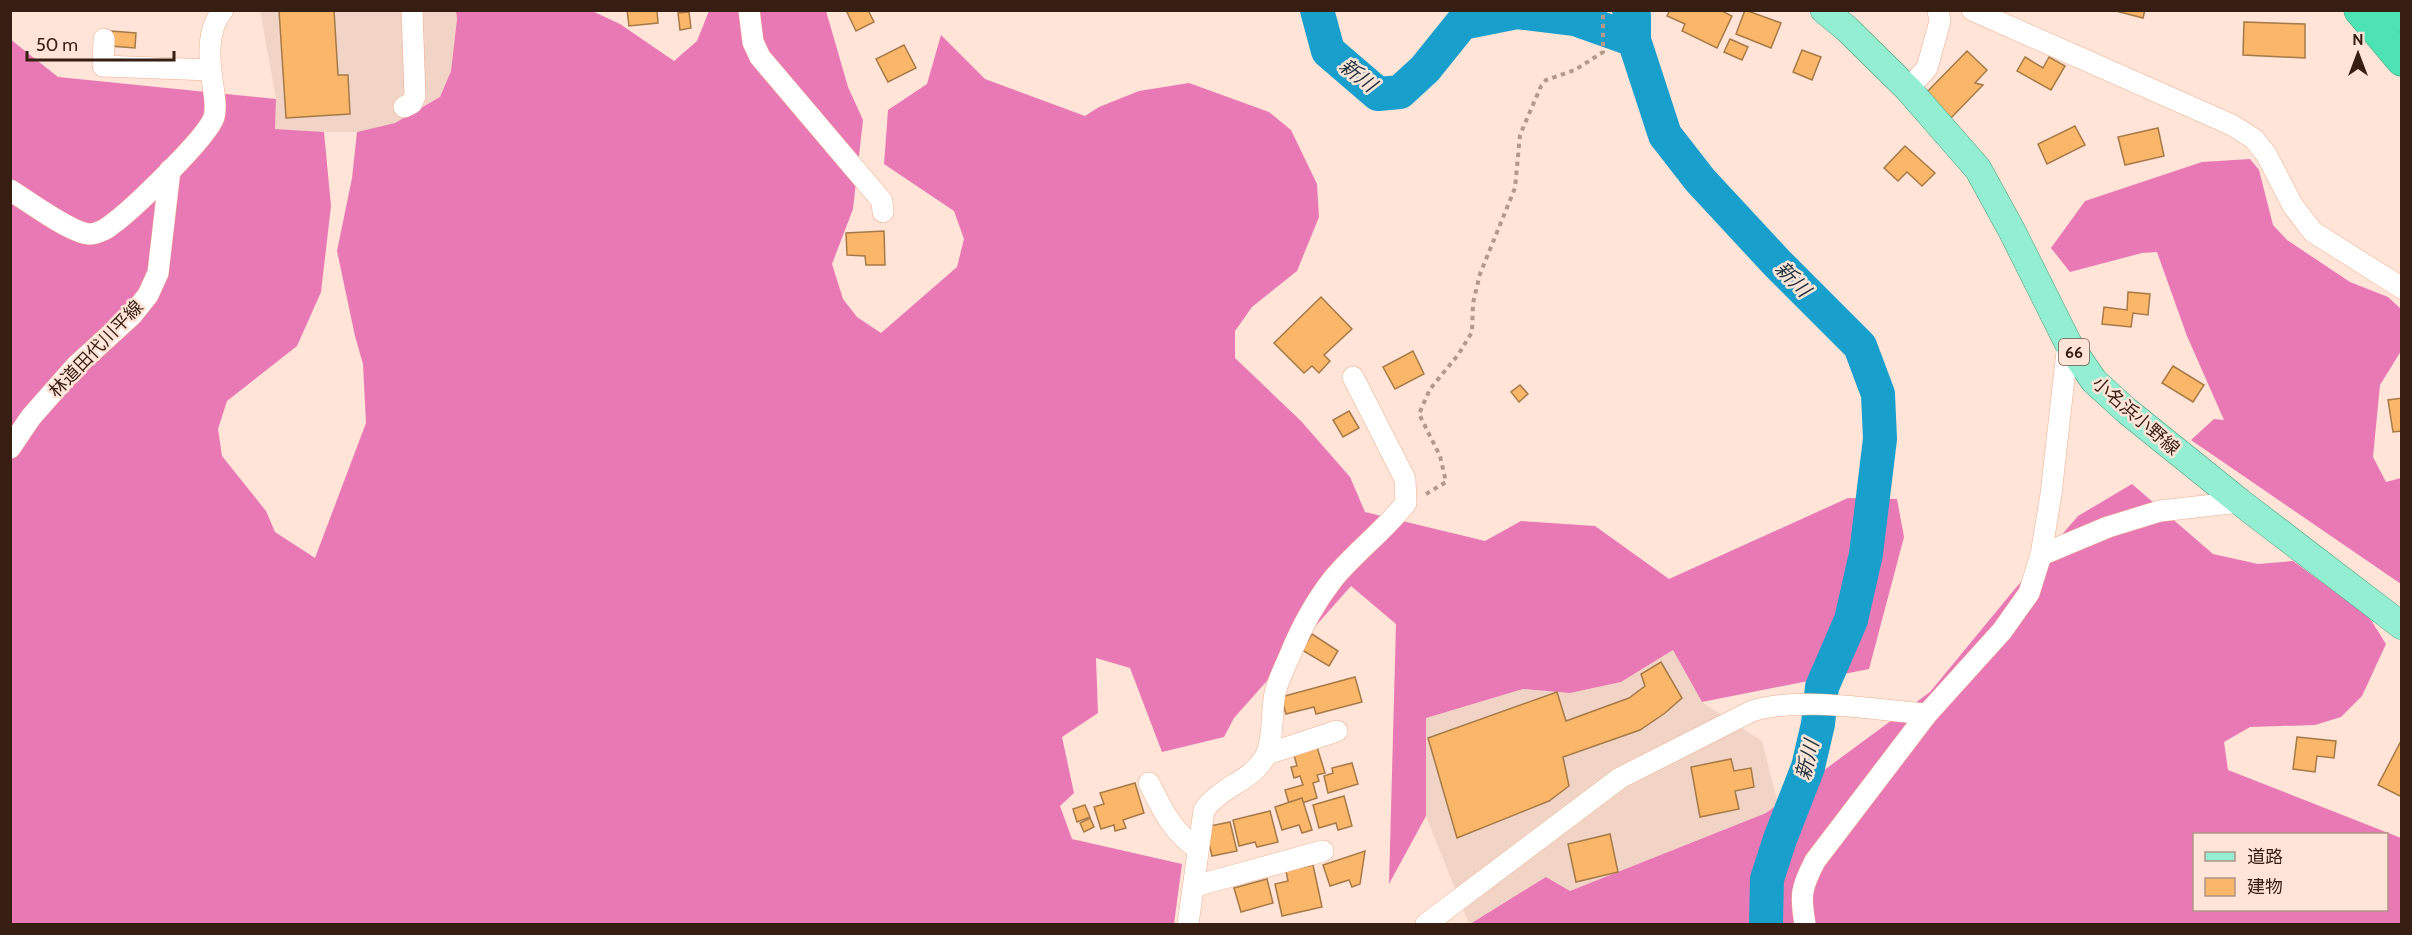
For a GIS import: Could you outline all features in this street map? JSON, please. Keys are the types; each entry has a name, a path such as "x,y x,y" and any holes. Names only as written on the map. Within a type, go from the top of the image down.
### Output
{"highway":[{"path":"2360,10 2402,60"},
{"path":"2397,10 2402,16"}],"main road":[{"name":"小名浜小野線","path":"1824,10 1847,29 1908,89 1978,169 2068,343 2094,381 2127,411 2240,502 2402,626"}],"street":[{"path":"10,190 74,230 91,234 110,226 170,170 206,132 214,116 215,103 210,70 210,40 217,17 223,10"},
{"path":"404,107 412,103 415,96 412,10"},
{"path":"749,10 753,42 760,57 882,201 883,212"},
{"path":"1908,89 1927,69 1940,21 1938,10"},
{"path":"1972,10 2232,125 2254,139 2266,154 2293,206 2313,232 2402,288"},
{"path":"104,39 103,66 210,70"},
{"name":"林道田代川平線","path":"10,448 31,417 76,366 132,315 148,295 158,273 170,170"},
{"path":"1805,924 1802,904 1803,884 1815,861 1927,714 2002,631 2029,593 2041,555 2051,494 2068,343"},
{"path":"1188,924 1204,810 1212,799 1258,767 1267,754 1275,692 1290,653 1311,610 1334,579 1406,503 1405,479 1353,377"},
{"path":"2041,555 2108,526 2160,511 2240,502"},
{"path":"1426,924 1620,778 1752,711 1772,705 1808,705 1927,714"},
{"path":"1267,754 1337,731"},
{"path":"1149,783 1175,829 1187,842 1198,849"},
{"path":"1195,886 1323,851"}],"path":[{"path":"1406,503 1446,482 1440,456 1419,414 1430,388 1458,355 1472,332 1473,303 1478,284 1515,188 1520,135 1541,86 1546,80 1575,70 1597,57 1604,48 1603,10"}],"shaded area":[{"path":"260,11 456,11 451,71 440,97 395,123 357,132 275,129 276,99"},
{"path":"456,11 592,11 620,24 674,61 697,41 709,11 826,11 848,87 863,120 853,209 832,264 843,299 857,317 881,333 957,267 964,239 954,211 884,164 888,110 927,84 941,35 985,79 1085,116 1099,107 1139,91 1189,83 1269,112 1291,130 1317,184 1319,217 1297,271 1252,307 1235,331 1235,358 1301,421 1350,477 1365,512 1485,541 1521,521 1595,526 1669,579 1848,498 1897,499 1904,537 1869,669 1702,702 1673,650 1621,682 1570,693 1523,689 1426,718 1426,816 1389,884 1396,624 1351,586 1234,718 1224,737 1162,752 1130,668 1096,658 1098,713 1062,737 1074,793 1060,806 1072,839 1182,864 1174,924 11,924 10,39 58,77 276,99 275,129 324,132 331,206 321,292 297,346 227,401 218,429 222,456 266,511 275,532 315,558 366,423 363,364 337,251 352,178 357,132 395,123 440,97 451,71"},
{"path":"2250,159 2259,170 2273,225 2287,240 2350,282 2388,297 2401,309 2401,351 2380,385 2373,457 2386,482 2401,478 2401,584 2191,440 2214,419 2224,420 2187,336 2157,252 2142,253 2070,272 2051,248 2085,201 2202,162"},
{"path":"2132,484 2213,554 2258,564 2293,561 2369,617 2386,644 2362,696 2341,717 2315,725 2250,727 2224,742 2228,770 2401,838 2401,924 1470,924 1546,877 1570,891 1766,813 1930,692 2078,516"},
{"path":"1673,650 1702,702 1762,741 1778,804 1766,813 1570,891 1546,877 1469,924 1426,816 1426,718 1523,689 1570,693 1621,682"}],"building":[{"path":"279,10 334,10 338,75 348,75 350,114 286,118"},
{"path":"627,10 657,10 658,23 629,26"},
{"path":"846,10 868,10 874,22 856,31"},
{"path":"1670,10 1720,10 1732,16 1717,48 1682,31 1685,24 1667,16"},
{"path":"1745,10 1781,23 1771,48 1736,34"},
{"path":"2112,10 2145,10 2143,18"},
{"path":"689,12 691,28 680,30 678,13"},
{"path":"2244,22 2305,24 2305,58 2243,55"},
{"path":"111,31 136,33 135,48 110,46"},
{"path":"1730,39 1748,47 1742,60 1724,52"},
{"path":"904,45 916,68 888,82 876,59"},
{"path":"1802,50 1821,57 1812,80 1793,72"},
{"path":"1967,51 1987,70 1975,83 1983,85 1950,119 1925,94"},
{"path":"2025,57 2043,68 2049,57 2065,66 2051,90 2017,71"},
{"path":"2075,126 2085,145 2047,164 2038,144"},
{"path":"2158,128 2164,156 2125,165 2118,137"},
{"path":"1905,146 1935,173 1922,186 1907,172 1898,181 1884,168"},
{"path":"884,231 885,265 866,265 865,256 847,255 846,233"},
{"path":"2128,292 2150,294 2148,315 2133,313 2131,327 2102,324 2104,307 2127,310"},
{"path":"1321,297 1352,329 1324,355 1330,361 1319,373 1312,366 1304,373 1274,343"},
{"path":"1413,351 1424,374 1395,389 1383,367"},
{"path":"2173,366 2204,385 2193,402 2162,383"},
{"path":"1520,385 1528,394 1519,402 1511,392"},
{"path":"2402,398 2402,431 2393,432 2388,400"},
{"path":"1349,411 1359,428 1343,437 1333,420"},
{"path":"1312,634 1338,651 1329,666 1302,650"},
{"path":"1661,662 1682,698 1665,713 1640,730 1563,757 1569,786 1549,801 1457,838 1428,738 1557,692 1566,721 1629,698 1645,686 1641,674"},
{"path":"1355,677 1362,702 1316,714 1314,707 1286,714 1281,697"},
{"path":"2297,737 2336,741 2334,758 2317,756 2315,772 2293,769"},
{"path":"2402,741 2402,797 2378,785"},
{"path":"1317,747 1325,773 1317,775 1319,781 1313,783 1317,798 1290,807 1285,790 1303,785 1300,776 1294,778 1291,767 1297,766 1294,755"},
{"path":"1731,759 1734,771 1751,768 1754,787 1735,791 1739,809 1700,817 1691,767"},
{"path":"1352,763 1358,784 1328,793 1324,776 1333,773 1332,768"},
{"path":"1135,783 1144,813 1123,820 1126,828 1115,831 1114,825 1101,829 1094,807 1104,804 1100,793"},
{"path":"1344,796 1352,826 1338,830 1336,823 1319,828 1313,805"},
{"path":"1302,798 1312,830 1302,833 1299,825 1282,830 1275,807"},
{"path":"1085,805 1090,817 1077,822 1073,809"},
{"path":"1270,811 1278,842 1257,847 1255,842 1239,846 1233,820"},
{"path":"1090,818 1094,827 1084,832 1080,823"},
{"path":"1230,822 1237,851 1212,856 1205,827"},
{"path":"1610,834 1618,872 1576,882 1568,844"},
{"path":"1365,851 1360,884 1352,887 1349,880 1330,886 1323,865"},
{"path":"1313,865 1322,907 1282,916 1275,884 1288,881 1286,871"},
{"path":"1267,879 1273,903 1241,912 1234,888"}],"waterway":[{"name":"新川","path":"1317,10 1328,51 1378,94 1400,92 1425,69 1462,23 1517,12 1575,19 1634,40"},
{"name":"新川","path":"1629,10 1634,16 1634,40 1665,135 1700,180 1777,263 1860,346 1878,394 1880,439 1866,554 1851,620 1822,687 1818,724 1808,767 1767,879 1766,924"}]}
